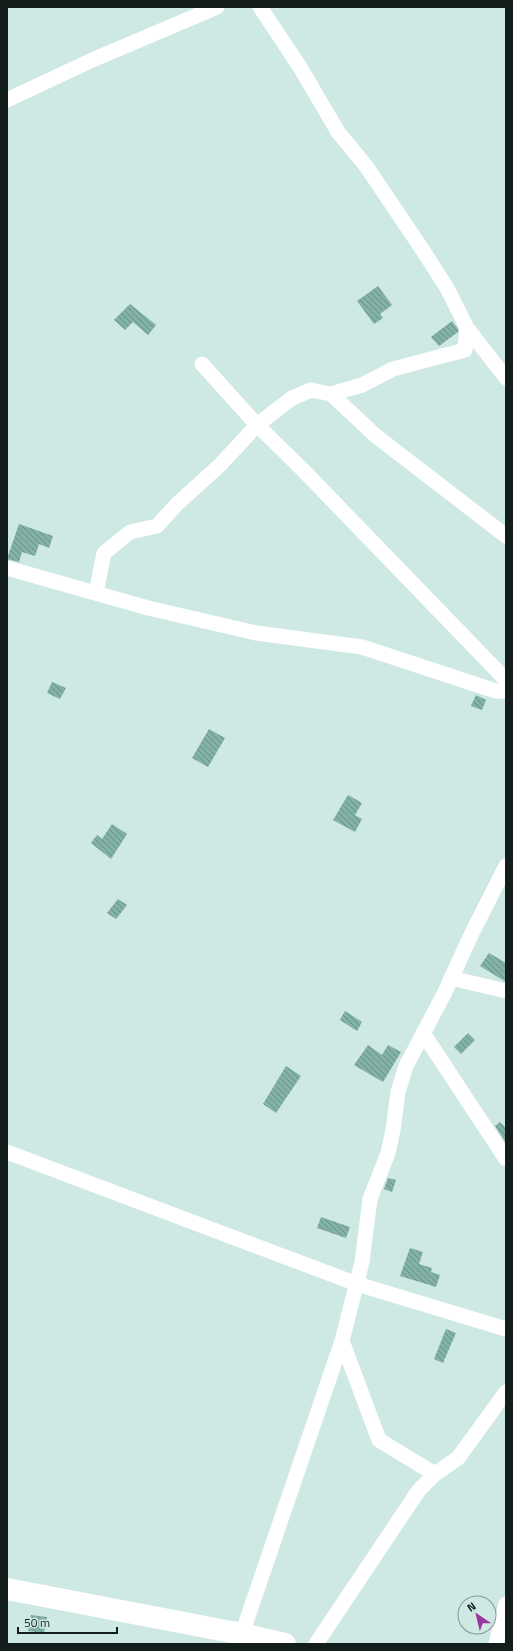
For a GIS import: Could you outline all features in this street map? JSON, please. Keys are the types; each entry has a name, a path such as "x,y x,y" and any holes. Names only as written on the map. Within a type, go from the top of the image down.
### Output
{"street":[{"path":"7,100 90,61 217,7"},
{"path":"260,7 300,67 338,132 366,166 426,255 447,288 467,328 506,378"},
{"path":"96,593 104,553 130,532 157,526 177,504 220,465 257,425 292,398 311,390 331,394 362,385 393,369 465,350 467,328"},
{"path":"202,364 257,425 303,470 506,680"},
{"path":"331,394 376,436 506,536"},
{"path":"7,568 148,608 256,633 362,647 496,691 506,691"},
{"path":"242,1634 342,1341 362,1262 370,1199 388,1153 393,1130 398,1092 406,1066 506,866"},
{"path":"451,978 506,991"},
{"path":"423,1033 506,1159"},
{"path":"7,1152 357,1284 506,1329"},
{"path":"342,1341 379,1440 436,1474"},
{"path":"316,1644 419,1490 436,1474 458,1458 506,1392"},
{"path":"7,1589 242,1634 285,1644"},
{"path":"496,1644 506,1604"}],"building":[{"path":"378,286 392,305 380,314 383,318 374,324 357,301"},
{"path":"130,304 156,325 148,335 133,322 125,330 114,320"},
{"path":"452,321 458,329 458,332 439,346 431,337"},
{"path":"19,524 53,536 49,548 39,544 35,556 22,552 19,562 7,559"},
{"path":"52,682 66,688 60,699 47,693"},
{"path":"476,695 486,700 482,710 471,706"},
{"path":"209,729 225,738 208,767 192,758"},
{"path":"348,795 362,803 355,815 362,819 355,832 333,820"},
{"path":"112,824 127,834 111,859 91,843 97,835 102,839"},
{"path":"118,899 127,905 116,919 107,913"},
{"path":"489,953 506,963 506,982 480,966"},
{"path":"345,1011 362,1022 357,1031 340,1020"},
{"path":"468,1033 475,1040 461,1054 454,1047"},
{"path":"368,1045 382,1055 388,1045 401,1052 383,1082 354,1065"},
{"path":"286,1066 301,1076 276,1113 263,1104"},
{"path":"500,1122 506,1128 506,1143 495,1126"},
{"path":"388,1178 396,1180 392,1192 384,1189"},
{"path":"321,1217 350,1227 346,1238 317,1228"},
{"path":"410,1248 423,1252 419,1264 432,1268 431,1272 440,1275 436,1287 400,1276"},
{"path":"446,1329 456,1333 443,1363 434,1359"},
{"path":"31,1615 47,1617 44,1633 28,1631"}]}
